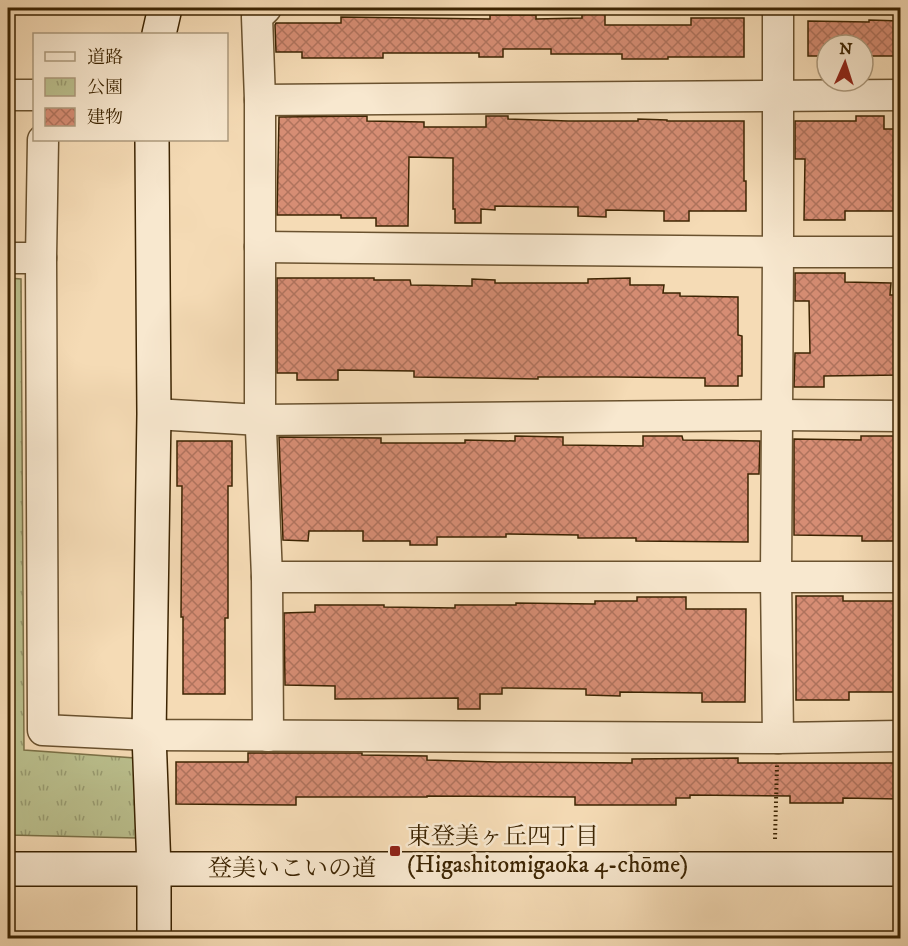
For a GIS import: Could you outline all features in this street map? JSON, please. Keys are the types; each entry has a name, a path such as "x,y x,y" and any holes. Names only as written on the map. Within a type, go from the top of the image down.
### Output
{"street":[{"path":"159,33 165,8"},
{"path":"266,8 257,17 260,100 261,420 267,577 267,736"},
{"path":"778,8 776,578 778,738"},
{"path":"8,95 33,95"},
{"path":"260,100 900,95"},
{"path":"43,141 43,730 149,735 267,736 778,738 900,736"},
{"path":"152,141 154,414 149,735 154,939"},
{"path":"260,248 900,252"},
{"path":"8,258 42,258"},
{"path":"154,414 261,420 900,416"},
{"path":"267,577 900,577"},
{"name":"登美いこいの道","path":"8,869 900,869"}],"path":[{"path":"8,338 8,361"},
{"path":"774,869 778,738"}],"green space":[{"path":"8,278 21,279 24,750 135,758 137,838 8,835"}],"building":[{"path":"582,13 605,13 605,25 691,25 691,18 744,18 744,57 622,59 622,54 551,54 551,49 503,49 503,57 479,57 479,53 383,53 383,58 302,58 302,52 276,52 276,23 341,23 341,17 490,19 490,15 536,15 536,19 582,18"},
{"path":"869,20 900,21 900,56 875,56 875,33 815,33 815,56 808,56 808,21 869,22"},
{"path":"367,116 367,121 424,122 424,127 486,127 486,116 568,121 638,121 638,119 744,121 746,211 689,211 689,221 664,221 664,211 606,210 606,217 578,216 578,207 495,206 495,210 481,209 481,223 455,223 453,158 409,157 408,226 376,226 376,218 341,218 341,215 277,215 279,117"},
{"path":"856,116 884,116 884,129 900,129 900,211 845,211 845,220 804,220 805,159 795,159 795,121 856,121"},
{"path":"795,273 845,273 845,282 891,283 890,295 898,295 900,375 824,376 824,387 794,387 795,353 810,353 809,301 795,301"},
{"path":"277,278 374,278 374,280 410,280 411,285 472,286 472,279 495,280 495,283 588,283 588,279 630,278 630,285 664,285 663,293 680,293 680,296 738,297 738,335 742,336 742,376 738,376 738,386 705,386 705,378 414,377 414,371 338,370 338,380 297,380 297,373 277,373"},
{"path":"515,436 563,437 563,445 643,446 643,436 682,436 683,440 760,441 759,474 748,474 748,542 636,541 636,538 506,534 506,537 437,537 437,545 410,545 410,541 363,541 363,531 309,531 308,541 283,540 279,437 381,438 381,443 465,443 465,440 515,441"},
{"path":"861,436 900,436 900,541 862,541 862,536 794,535 794,439 861,440"},
{"path":"177,441 232,441 232,486 228,486 228,618 225,618 225,694 183,694 182,486 177,486"},
{"path":"796,596 843,596 843,601 900,601 900,692 849,692 849,700 796,700"},
{"path":"637,597 686,597 686,609 746,609 745,702 702,702 702,693 620,692 620,696 586,695 586,689 502,688 502,694 480,694 480,709 458,709 458,698 335,699 335,686 285,685 284,613 315,612 315,605 455,608 455,605 516,605 516,603 595,604 595,601 637,601"},
{"path":"248,753 362,753 362,755 427,756 427,760 497,762 632,763 632,759 738,758 738,763 900,763 900,799 843,798 843,803 790,803 790,796 690,795 690,798 676,798 676,805 575,805 575,797 427,796 296,797 296,805 176,804 176,762 248,762"}],"place":[{"name":"東登美ヶ丘四丁目 (Higashitomigaoka 4-chōme)","path":"395,851"}]}
